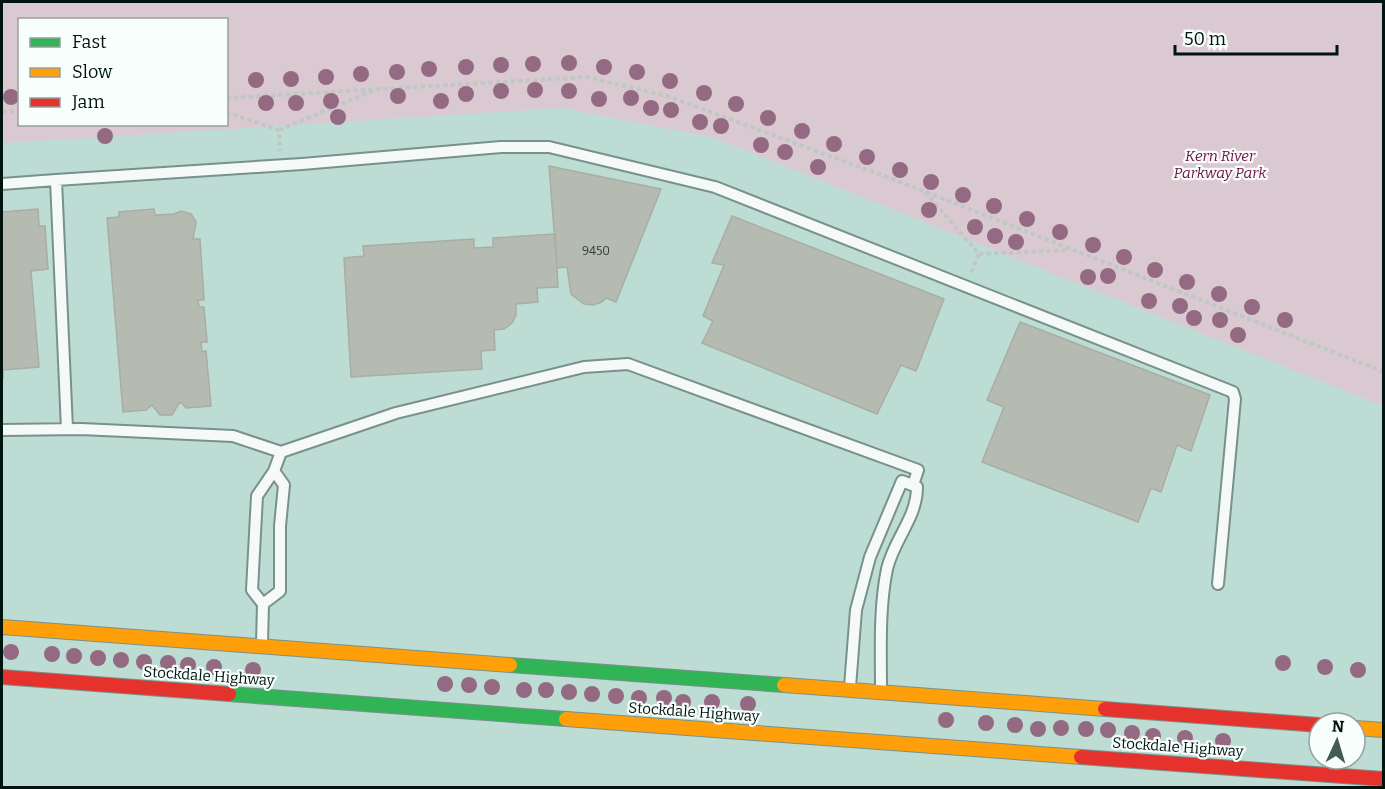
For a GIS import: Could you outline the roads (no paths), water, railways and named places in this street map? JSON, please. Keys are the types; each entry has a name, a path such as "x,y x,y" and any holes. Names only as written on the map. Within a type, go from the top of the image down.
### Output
{"main road":[{"path":"2,627 1307,724"},
{"name":"Stockdale Highway","path":"2,677 1383,779"},
{"path":"1367,729 1383,730"}],"lane":[{"path":"2,184 302,164 501,147 549,147 716,187 1233,392 1235,399 1218,584"},
{"path":"56,180 67,429"},
{"path":"2,430 67,429 233,436 281,452 396,413 584,367 628,364 918,470 913,485"},
{"path":"262,646 263,604 252,590 257,496 273,471 281,452"},
{"path":"263,604 280,591 280,526 284,485 273,471"},
{"path":"849,690 856,610 870,557 902,481 917,487 917,502 888,567 881,621 881,692"}],"park label":[{"name":"Kern River Parkway Park","path":"1220,164"}]}
